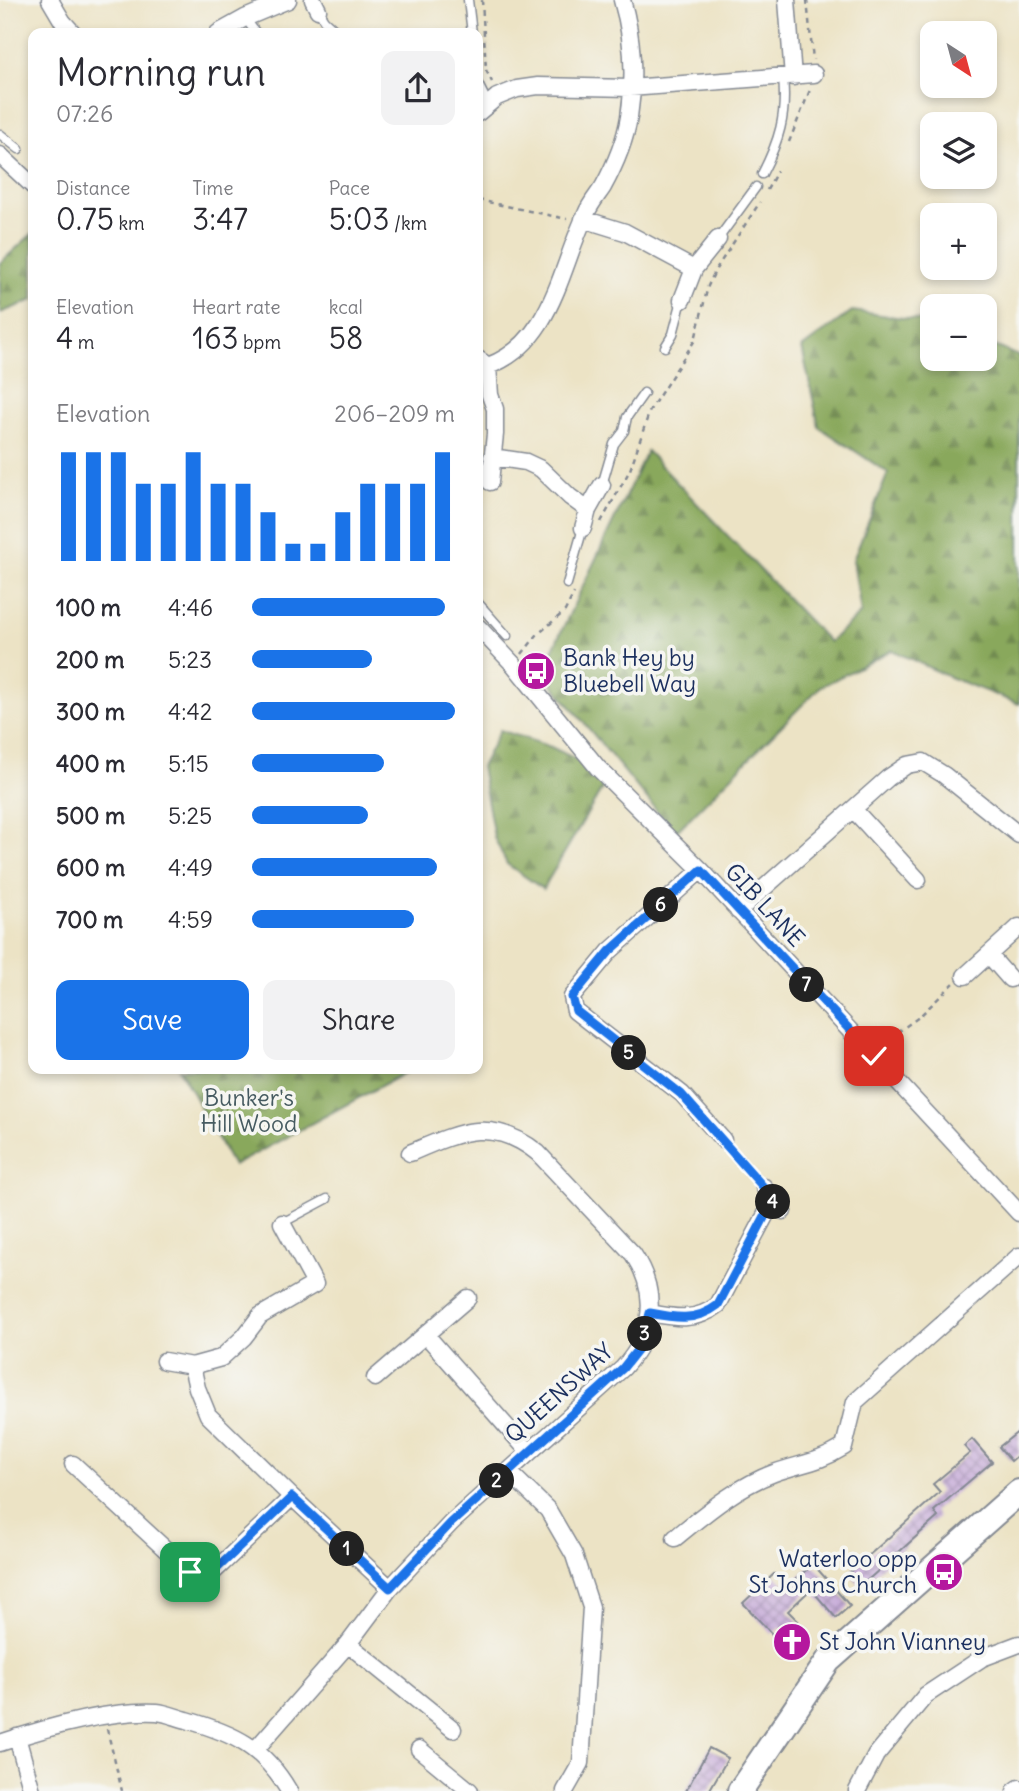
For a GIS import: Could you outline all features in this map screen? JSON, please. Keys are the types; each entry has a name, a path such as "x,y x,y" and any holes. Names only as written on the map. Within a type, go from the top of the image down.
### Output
{"main road":[{"path":"740,1791 828,1661 1019,1492"}],"street":[{"path":"50,0 68,28"},
{"path":"227,28 288,0"},
{"path":"490,482 495,409 483,362 514,353 539,325 550,306 583,221 621,149 629,115 631,36 622,0"},
{"path":"787,0 788,78"},
{"path":"489,104 517,89 538,86 630,88 814,74"},
{"path":"0,155 28,181"},
{"path":"583,221 625,232 694,269"},
{"path":"682,300 694,269 718,239"},
{"path":"492,457 526,462 541,469 588,510"},
{"path":"591,527 588,510 602,485"},
{"name":"GIB LANE","path":"483,632 514,665 598,768 701,870 1019,1213"},
{"path":"738,911 888,778 907,765 923,762 944,775 1019,835"},
{"path":"853,809 918,880"},
{"path":"701,870 610,951 572,997 576,1011 681,1094 723,1140"},
{"path":"965,976 1019,926"},
{"path":"989,955 1010,979"},
{"name":"QUEENSWAY","path":"256,1749 348,1644 390,1588 451,1523 635,1354 642,1344 650,1313 649,1287 640,1265 633,1254 526,1143 502,1131 475,1130 453,1135 411,1154"},
{"path":"650,1313 690,1318 718,1305 774,1199"},
{"path":"164,1361 192,1366 221,1358 244,1337 260,1316 315,1284 282,1223"},
{"path":"675,1538 726,1497 774,1473 824,1459 844,1447 855,1402 1019,1256"},
{"path":"375,1378 468,1298"},
{"path":"426,1335 529,1452"},
{"path":"192,1366 208,1415 390,1588"},
{"path":"73,1464 190,1572 208,1577 292,1497"},
{"path":"508,1471 548,1510 575,1555 591,1607 580,1763 565,1791"},
{"path":"348,1644 453,1729"},
{"path":"857,1791 876,1755 926,1695 982,1658 1019,1644"},
{"path":"0,1742 103,1716 158,1712 218,1729 256,1749 277,1772 289,1791"},
{"path":"17,1737 32,1791"},
{"path":"419,1749 470,1791"}],"lane":[{"path":"468,0 471,28"},
{"path":"315,5 333,28"},
{"path":"245,18 252,28"},
{"path":"762,174 775,149 786,101 788,78"},
{"path":"0,134 19,149"},
{"path":"718,239 756,187"},
{"path":"665,347 673,334 682,300"},
{"path":"602,485 614,444 624,431 627,417 644,393"},
{"path":"567,584 591,527"},
{"path":"483,609 507,636"},
{"path":"282,1223 327,1199"}],"path":[{"path":"482,0 489,104"},
{"path":"786,149 812,86 814,74 807,0"},
{"path":"591,527 630,470 654,403 690,351 699,327 708,286 716,270 751,219 778,169"},
{"path":"483,201 583,221"},
{"path":"514,665 537,635 565,611 578,585"},
{"path":"874,1056 895,1034 919,1017 965,976"},
{"path":"723,1140 774,1199"},
{"path":"103,1716 122,1791"}],"green space":[{"path":"28,238 28,302 0,313 0,263"},
{"path":"852,311 920,320 920,371 997,371 997,347 1019,356 1019,704 949,677 892,650 820,687 675,833 542,672 647,451 829,642 861,613 853,560 888,473 819,427 802,348"},
{"path":"500,730 551,747 580,761 603,787 543,889 507,864 494,837 483,778 483,763"},
{"name":"Bunker's Hill Wood","path":"182,1074 403,1074 233,1166"}],"building":[{"path":"1019,1431 1019,1454 1011,1461 999,1447"},
{"path":"972,1439 992,1462 934,1511 938,1517 861,1586 849,1573 940,1492 933,1484 970,1453 964,1446"},
{"path":"813,1564 850,1606 836,1618 811,1589 788,1611 798,1621 786,1632 781,1626 772,1634 743,1603 774,1574 787,1587"},
{"path":"709,1748 728,1758 709,1791 686,1791"}],"place":[{"name":"Bank Hey by Bluebell Way","path":"536,671"},
{"name":"Waterloo opp St Johns Church","path":"944,1572"},
{"name":"St John Vianney","path":"792,1642"}],"route":[{"path":"190,1572 208,1577 292,1497 390,1588 451,1523 623,1368 642,1344 650,1313 690,1318 718,1305 774,1199 681,1094 576,1011 572,997 610,951 701,870 874,1056"}]}
